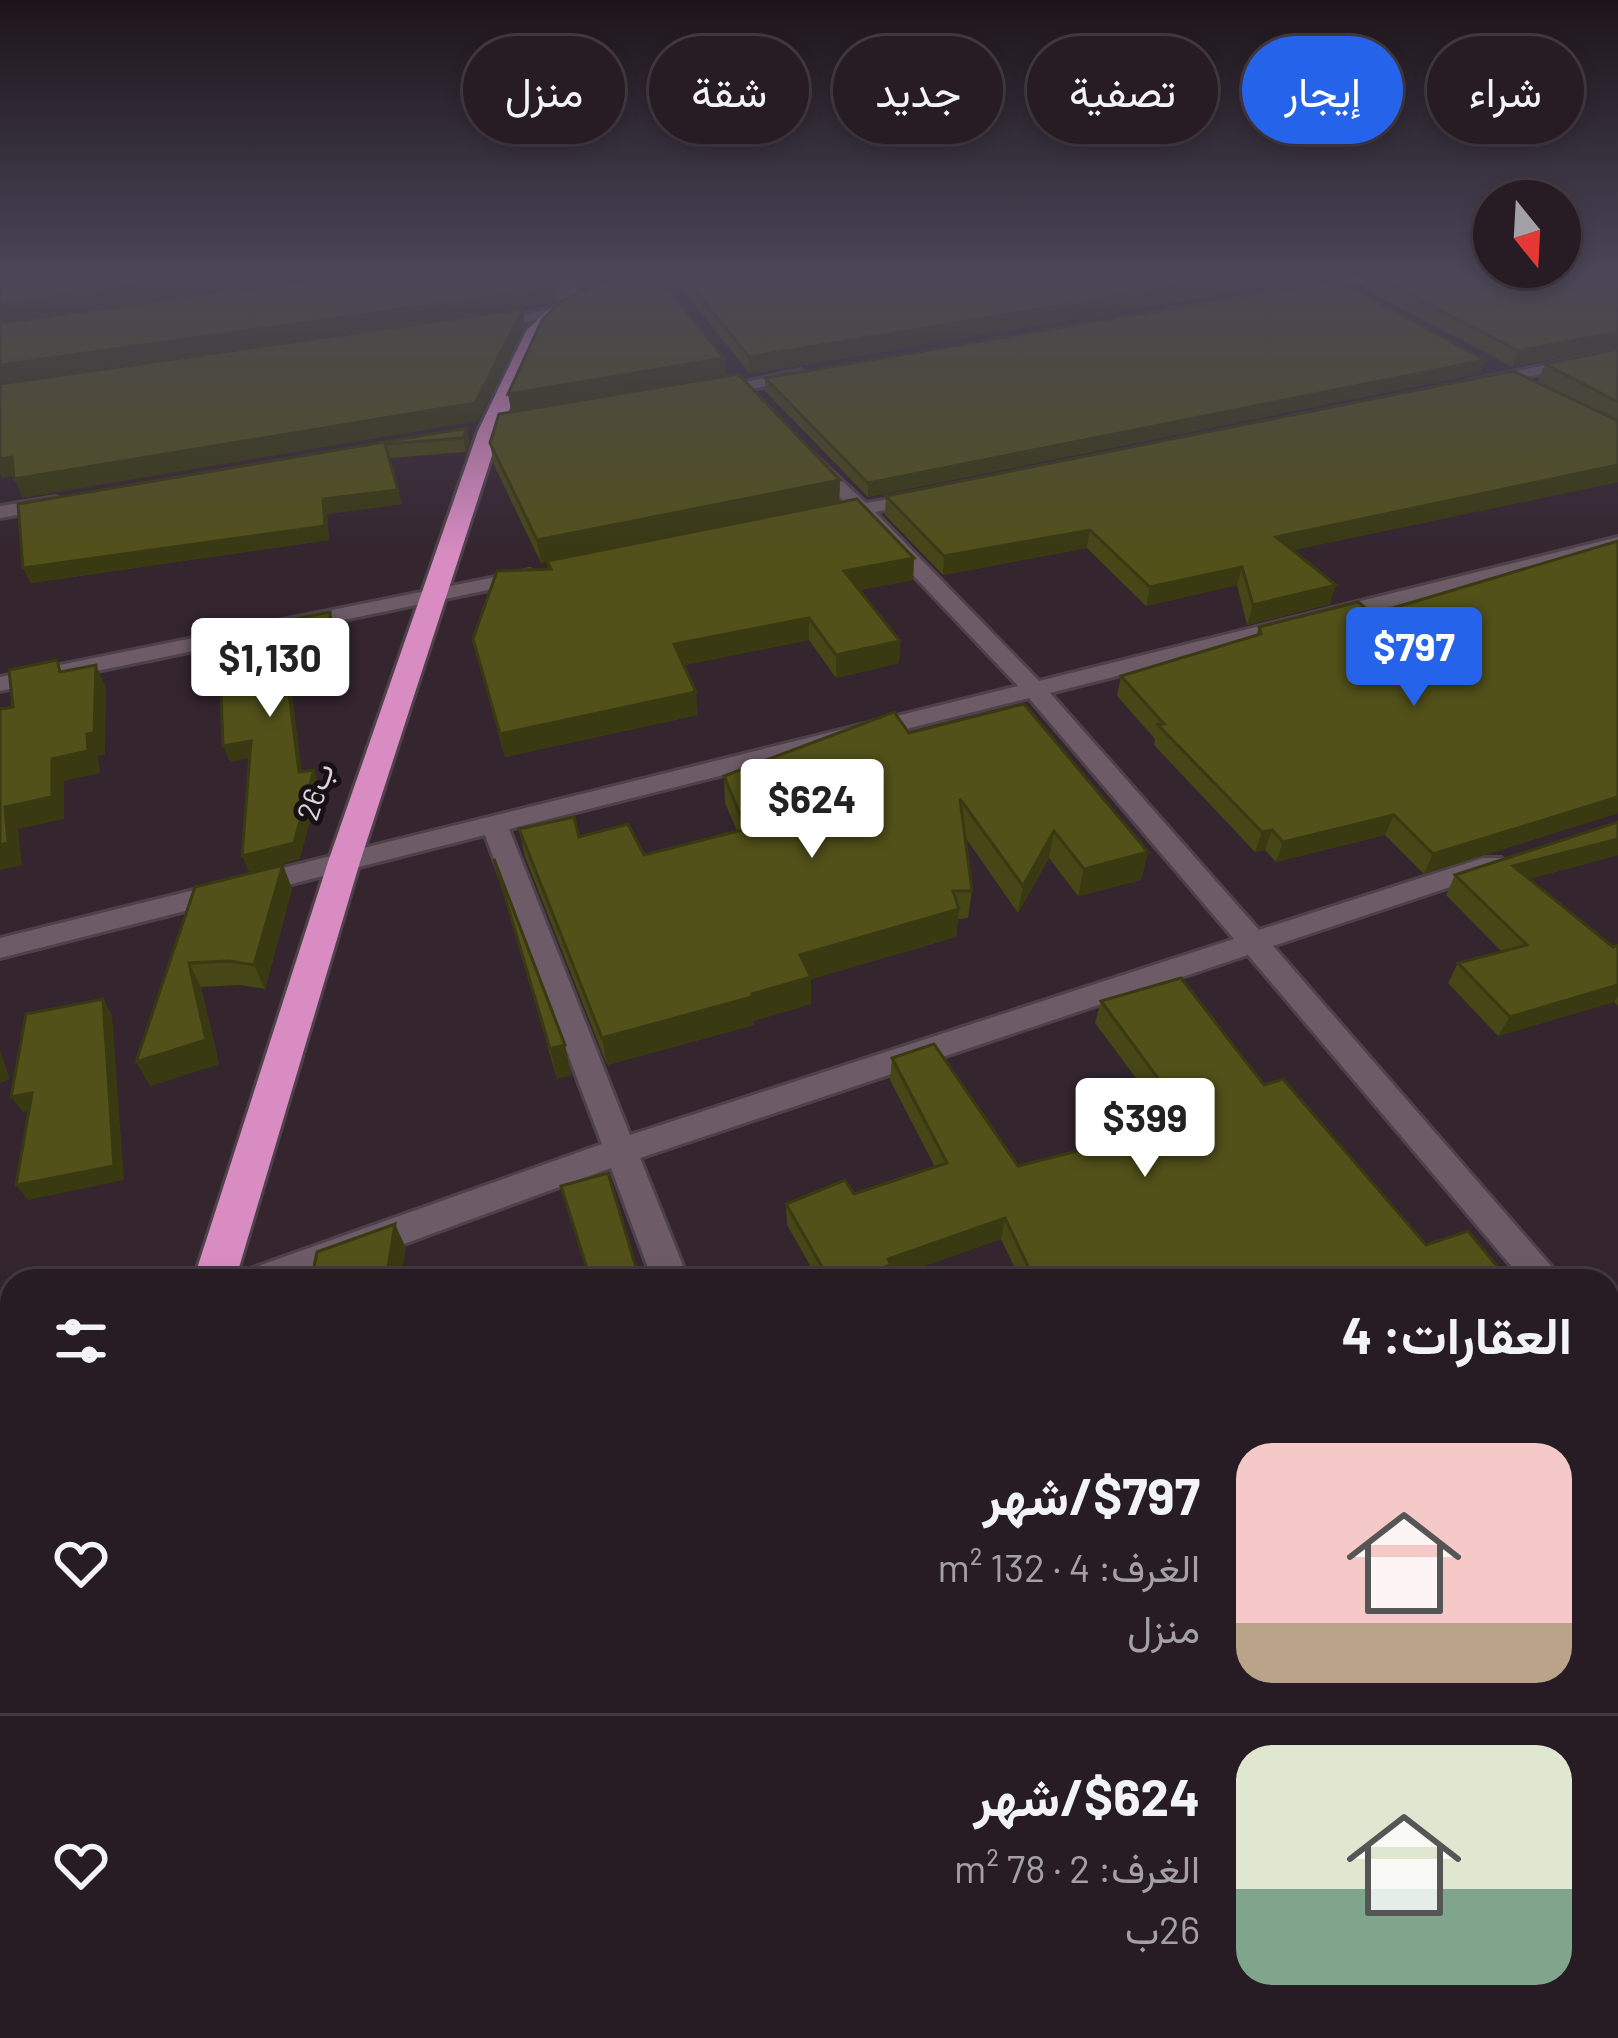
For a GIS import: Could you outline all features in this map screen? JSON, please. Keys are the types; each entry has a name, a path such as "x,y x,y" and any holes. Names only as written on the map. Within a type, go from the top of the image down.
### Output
{"highway":[{"name":"26ب","path":"218,1269 432,596 490,431 519,366"}],"street":[{"path":"1490,366 1516,380"},
{"path":"1461,385 1516,380 1573,366"},
{"path":"698,393 738,377 815,373"},
{"path":"738,377 1035,690 1536,1269"},
{"path":"816,518 953,490"},
{"path":"0,512 70,500"},
{"path":"0,948 1618,543"},
{"path":"0,684 545,574"},
{"path":"495,827 667,1269"},
{"path":"293,1269 624,1150 1531,852"}],"building":[{"path":"125,366 494,366 475,403 14,479 12,457 0,459 0,384"},
{"path":"521,366 675,366 508,394"},
{"path":"834,366 1454,366 868,483 765,378"},
{"path":"1549,366 1618,366 1618,402"},
{"path":"1513,371 1618,421 1618,465 1276,537 1336,585 1253,605 1242,567 1150,587 1090,530 944,556 886,496"},
{"path":"738,374 840,480 537,540 490,443 499,414"},
{"path":"467,428 463,438 385,444 398,490 323,499 325,526 23,568 18,504"},
{"path":"857,499 914,558 844,571 900,641 836,655 809,618 674,644 696,692 500,734 473,639 497,571 551,569 547,561"},
{"path":"1618,541 1618,797 1433,854 1394,815 1283,842 1272,830 1262,832 1158,725 1164,724 1121,676 1261,634 1259,627 1358,602 1373,614"},
{"path":"330,612 333,663 286,670 299,772 314,770 294,843 242,856 251,741 223,746 219,634"},
{"path":"57,660 60,672 96,665 94,733 87,734 88,751 52,759 52,797 5,807 8,843 0,845 0,709 13,707 9,670"},
{"path":"1024,704 1148,852 1084,869 1054,831 1023,886 960,799 972,891 953,891 959,909 800,955 811,977 602,1038 519,829 574,817 579,837 628,824 644,855 746,829 724,776 894,712 909,733"},
{"path":"1618,822 1618,839 1513,866 1613,947 1618,945 1618,985 1510,1017 1458,963 1527,945 1455,875"},
{"path":"494,859 565,1045 550,1049"},
{"path":"283,865 254,965 189,963 206,1040 136,1062 195,887"},
{"path":"1181,978 1264,1085 1283,1079 1426,1245 1468,1231 1499,1269 1029,1269 1005,1218 888,1259 891,1265 880,1269 823,1269 786,1204 845,1180 854,1194 947,1163 892,1058 934,1044 1018,1166 1117,1141 1092,1097 1160,1081 1101,1001"},
{"path":"103,999 114,1166 16,1185 32,1093 11,1097 26,1014"},
{"path":"608,1173 636,1269 587,1269 561,1186"},
{"path":"395,1224 388,1269 313,1269 317,1252"}]}
